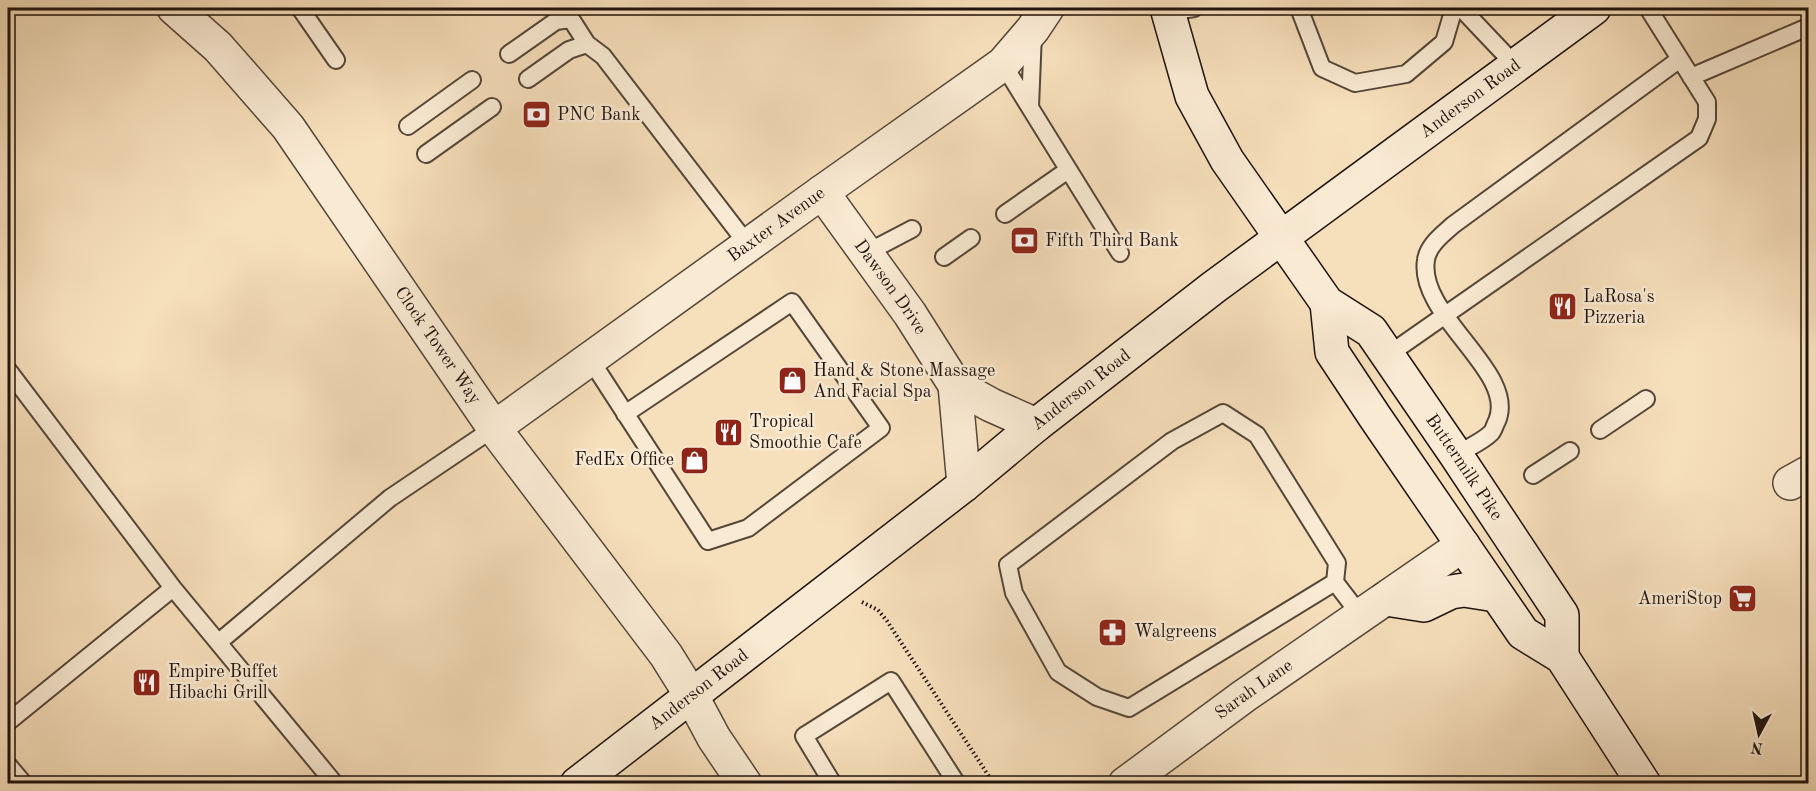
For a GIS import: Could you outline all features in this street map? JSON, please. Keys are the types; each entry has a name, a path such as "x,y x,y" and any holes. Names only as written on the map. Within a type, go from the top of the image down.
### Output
{"street":[{"name":"Clock Tower Way","path":"174,8 218,46 288,127 494,428 666,655 714,738 745,783"},
{"name":"Anderson Road","path":"577,783 964,485 1036,425 1282,238 1594,8"},
{"name":"Buttermilk Pike","path":"1176,9 1192,96 1227,160 1327,303 1371,331 1456,455 1562,615 1562,657"},
{"name":"Baxter Avenue","path":"494,428 1004,64 1040,18"},
{"name":"Dawson Drive","path":"822,192 910,314 955,385 964,485"},
{"name":"Buttermilk Pike","path":"1327,303 1332,352 1523,633 1562,657 1644,783"},
{"name":"Dawson Drive","path":"955,385 991,405 1036,425"},
{"name":"Sarah Lane","path":"1125,783 1244,696 1463,544"},
{"path":"1373,608 1424,605 1451,592 1464,590 1496,595"}],"lane":[{"path":"300,8 336,60"},
{"path":"1299,8 1322,68 1354,82 1406,74 1444,42 1454,8"},
{"path":"1461,8 1515,65"},
{"path":"1388,355 1699,138 1707,119 1707,102 1648,8"},
{"path":"1030,107 1040,18"},
{"path":"509,54 556,21 571,19 587,44 603,56 748,245"},
{"path":"1691,77 1809,27"},
{"path":"528,79 569,50 587,44"},
{"path":"1456,455 1492,432 1499,416 1500,399 1494,382 1445,316 1427,284 1425,259 1434,243 1453,225 1680,59"},
{"path":"1004,64 1120,253"},
{"path":"408,126 472,80"},
{"path":"426,154 492,107"},
{"path":"1005,214 1068,170"},
{"path":"866,253 912,229"},
{"path":"944,257 971,238"},
{"path":"590,359 625,414 708,541 748,528 881,428 792,302 625,414"},
{"path":"8,370 173,588 335,783"},
{"path":"1600,430 1646,399"},
{"path":"1223,412 1257,435 1337,563 1335,582 1129,708 1097,697 1058,672 1014,593 1008,566 1172,441 1223,412"},
{"path":"219,642 390,498 494,428"},
{"path":"1533,476 1570,451"},
{"path":"1335,582 1373,608"},
{"path":"8,722 173,588"},
{"path":"833,783 804,736 891,681 957,783"},
{"path":"8,765 24,783"}],"path":[{"path":"831,587 878,610 994,783"}],"place":[{"name":"PNC Bank","path":"536,115"},
{"name":"Fifth Third Bank","path":"1024,241"},
{"name":"LaRosa's Pizzeria","path":"1562,307"},
{"name":"Hand & Stone Massage And Facial Spa","path":"792,381"},
{"name":"Tropical Smoothie Cafe","path":"728,432"},
{"name":"FedEx Office","path":"695,460"},
{"name":"AmeriStop","path":"1743,599"},
{"name":"Walgreens","path":"1113,632"},
{"name":"Empire Buffet Hibachi Grill","path":"147,682"}]}
